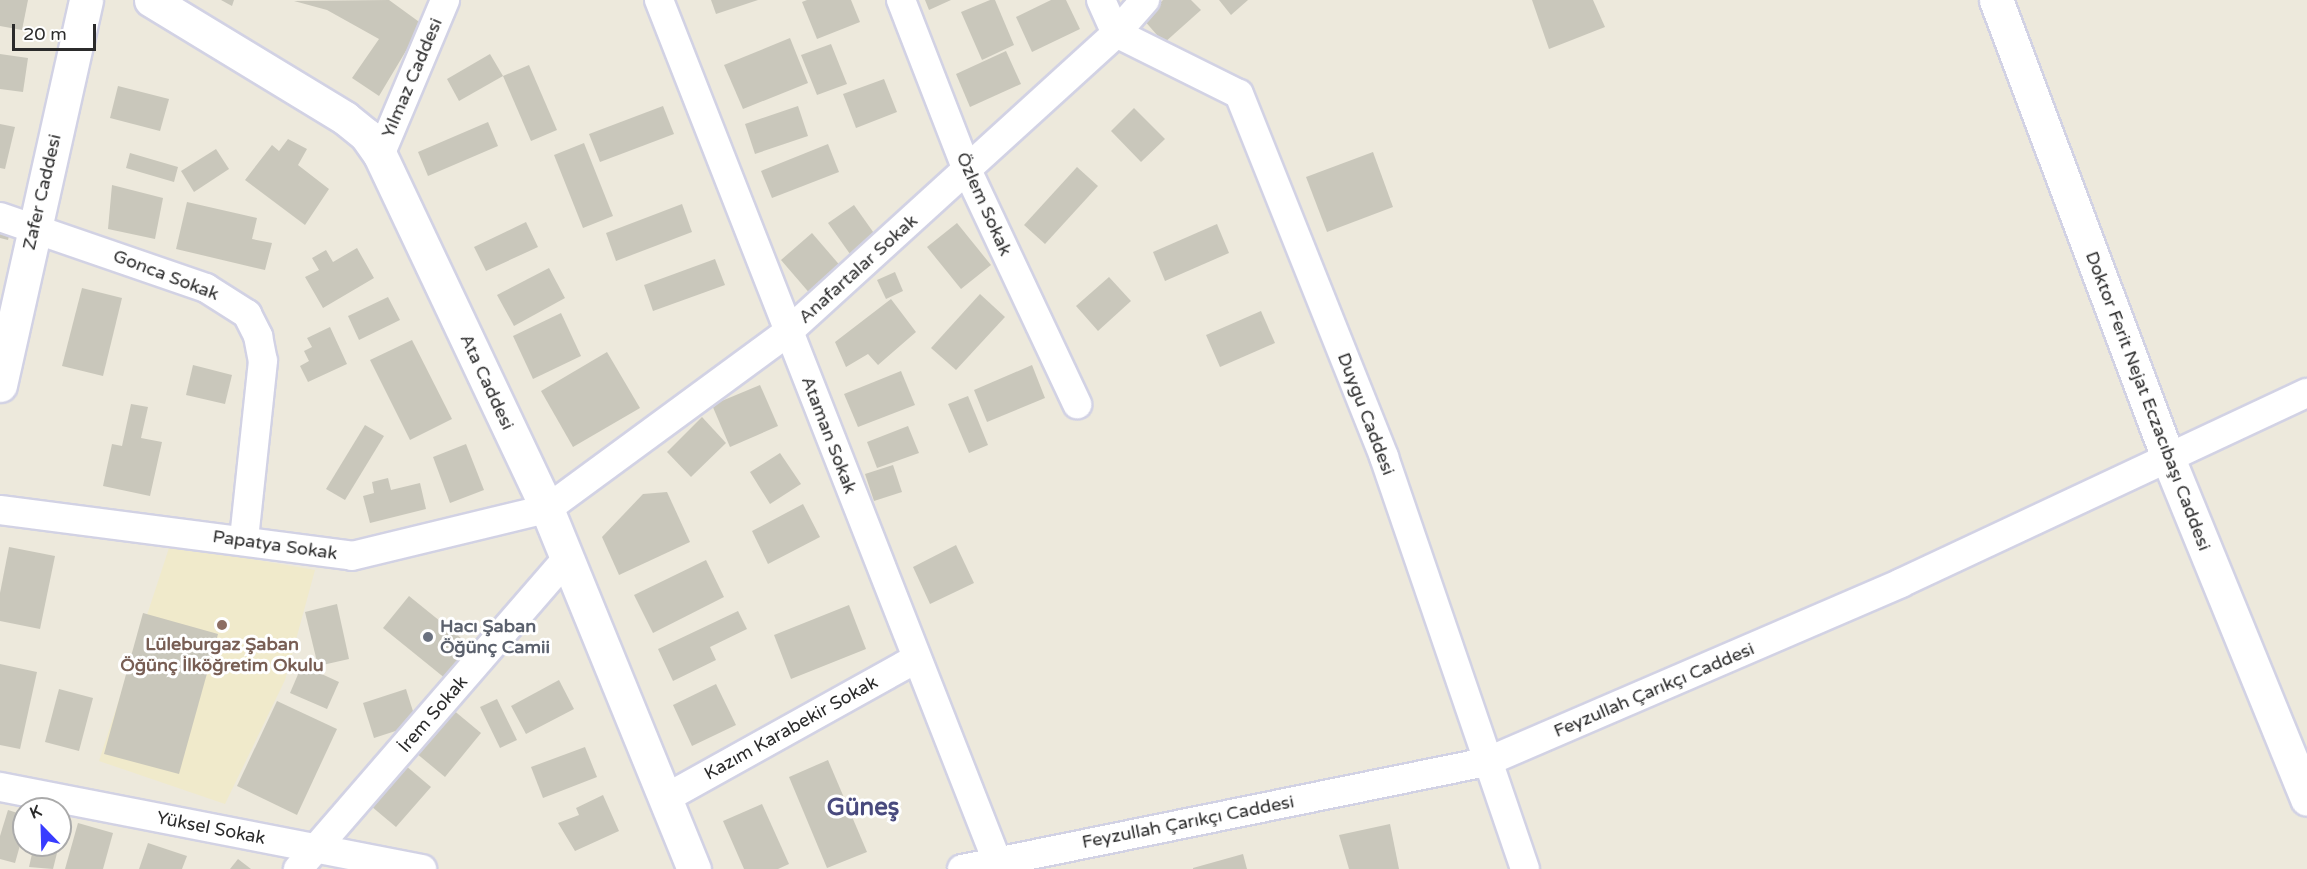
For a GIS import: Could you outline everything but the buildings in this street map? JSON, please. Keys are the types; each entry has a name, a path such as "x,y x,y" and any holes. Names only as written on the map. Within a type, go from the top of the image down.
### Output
{"main road":[{"name":"Zafer Caddesi","path":"0,385 86,0"},
{"name":"Ata Caddesi","path":"151,0 345,118 366,135 380,155 547,509 666,798 691,868"},
{"name":"Doktor Ferit Nejat Eczacıbaşı Caddesi","path":"1996,0 2168,458 2307,799"}],"street":[{"name":"Yılmaz Caddesi","path":"380,155 445,0"},
{"name":"Ataman Sokak","path":"659,0 916,658 999,864"},
{"name":"Özlem Sokak","path":"901,0 967,170 1077,404"},
{"path":"1101,0 1116,33"},
{"name":"Anafartalar Sokak","path":"547,509 789,331 1116,33 1145,0"},
{"name":"Duygu Caddesi","path":"1116,33 1239,94 1384,458 1524,869"},
{"name":"Gonca Sokak","path":"0,217 34,226 206,288 248,314 258,336 263,361 244,539"},
{"name":"Feyzullah Çarıkçı Caddesi","path":"962,869 999,864 1486,762 1901,583 2307,393"},
{"name":"Papatya Sokak","path":"0,510 244,539 352,556 547,509"},
{"name":"İrem Sokak","path":"298,869 318,849 567,558"},
{"name":"Kazım Karabekir Sokak","path":"666,798 916,658"},
{"name":"Yüksel Sokak","path":"0,787 422,869"}],"shaded area":[{"name":"Lüleburgaz Şaban Öğünç İlköğretim Okulu","path":"170,545 315,570 285,680 225,804 99,761"}],"place":[{"name":"Lüleburgaz Şaban Öğünç İlköğretim Okulu","path":"222,625"},
{"name":"Hacı Şaban Öğünç Camii","path":"428,637"}],"district":[{"name":"Güneş","path":"863,808"}]}
